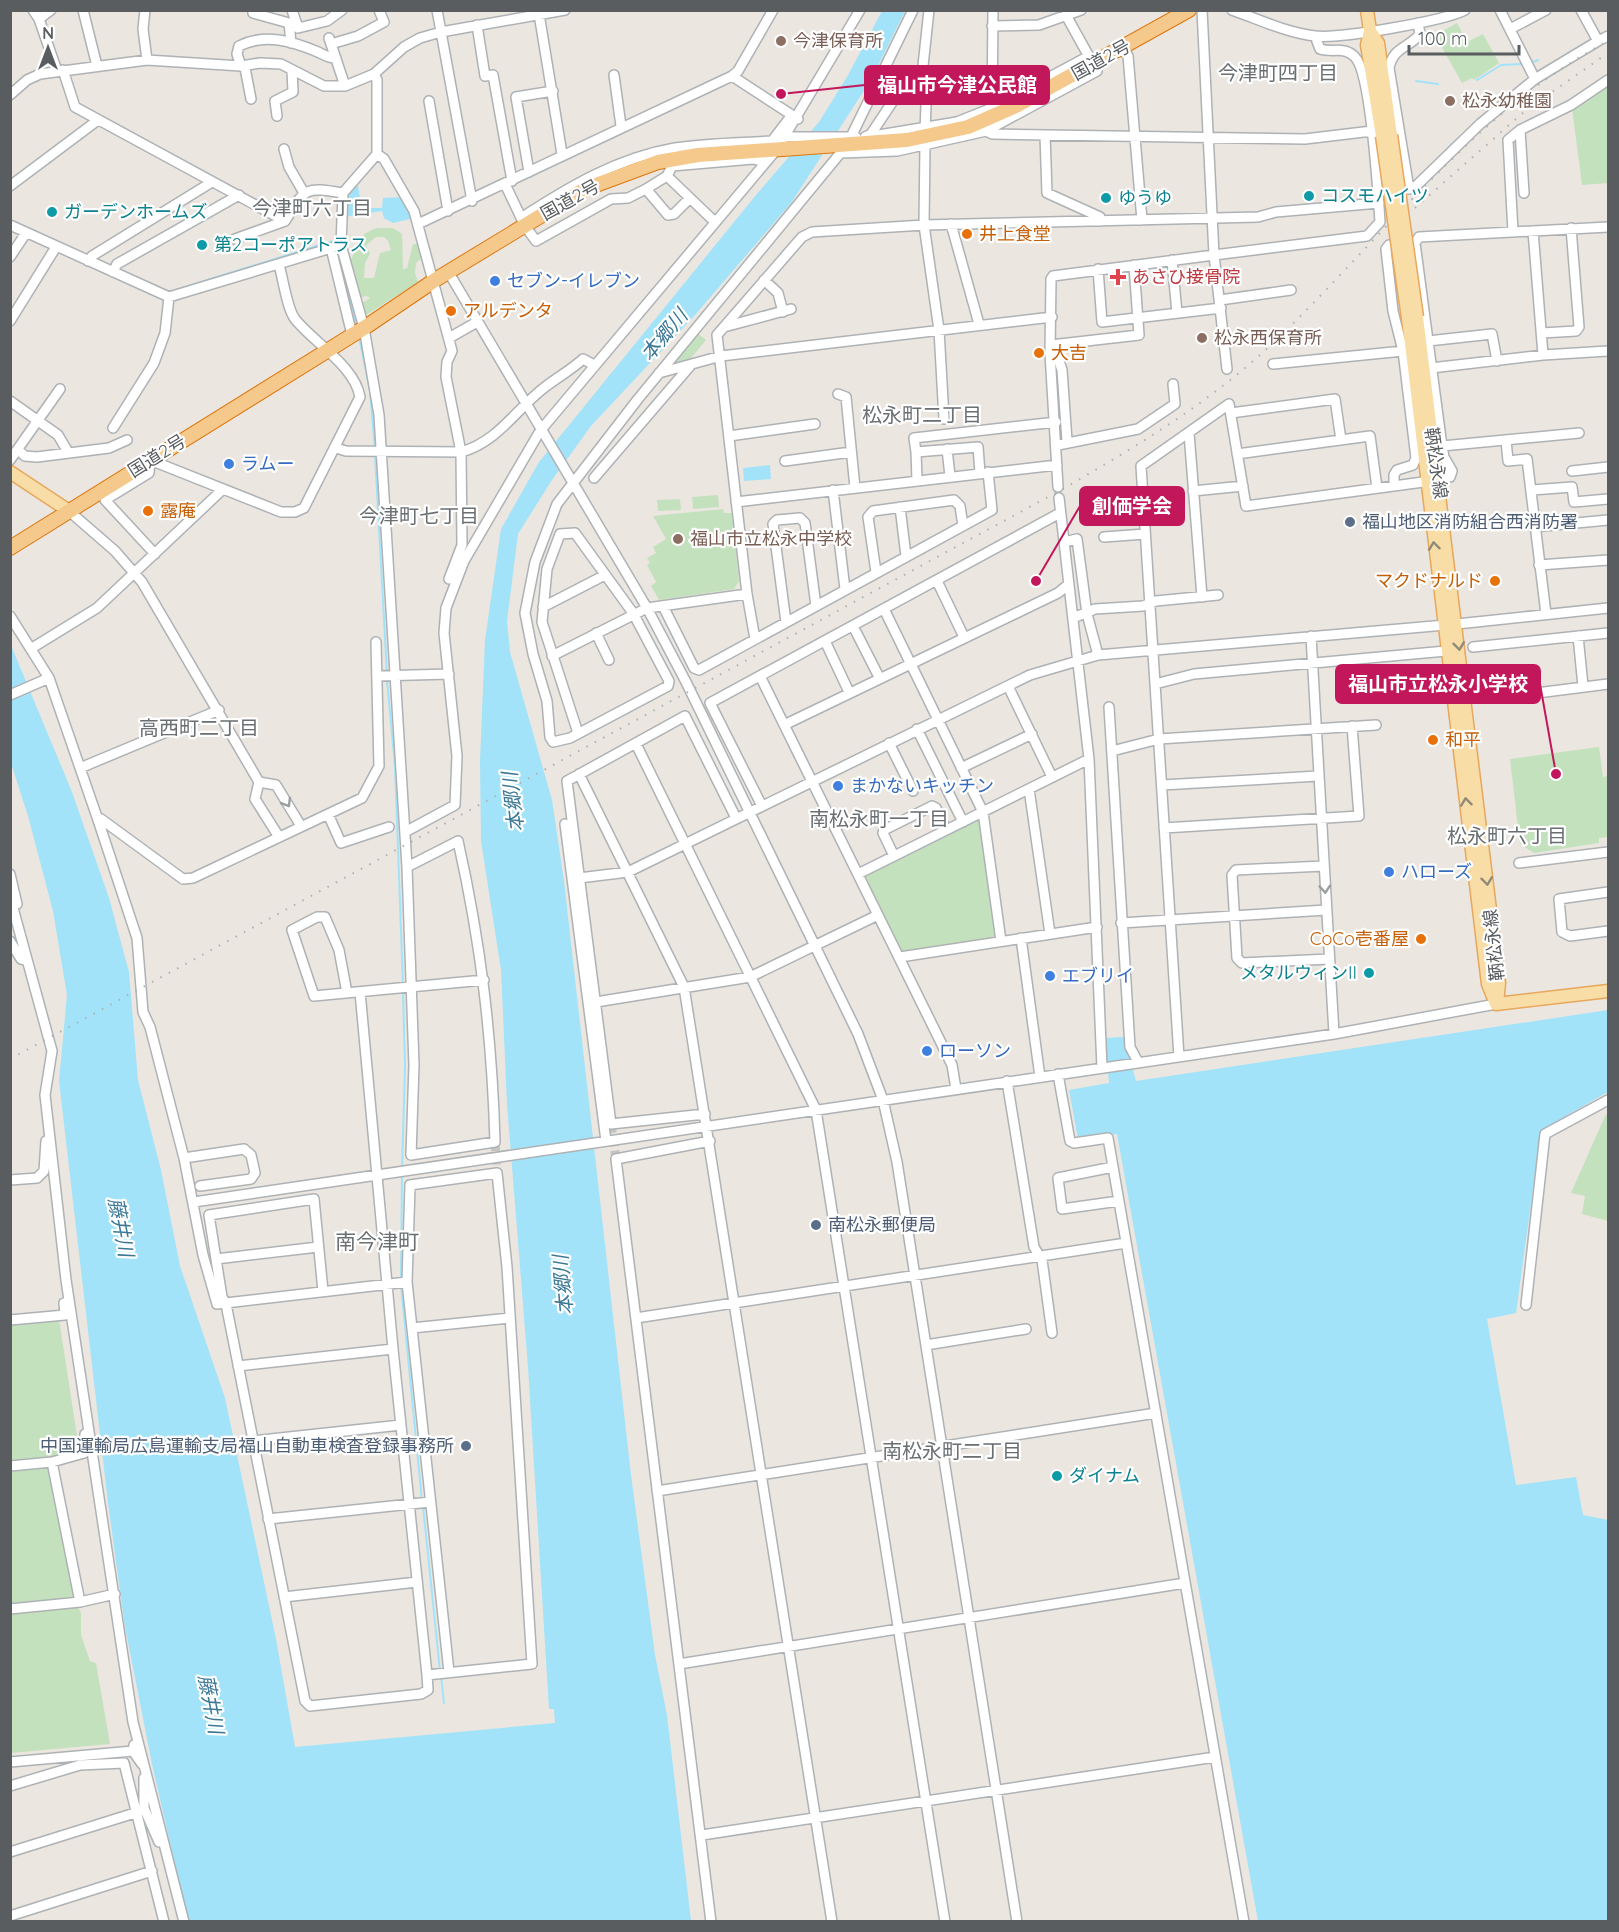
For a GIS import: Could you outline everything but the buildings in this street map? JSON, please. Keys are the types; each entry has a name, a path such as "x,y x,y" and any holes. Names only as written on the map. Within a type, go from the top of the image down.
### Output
{"highway":[{"name":"国道2号","path":"10,548 358,332 523,222 585,189 658,162 778,142 844,145 907,140 968,127 1018,105 1091,60 1121,48 1189,10"}],"main road":[{"name":"鞆松永線","path":"1367,10 1370,31 1367,45 1413,317 1432,481 1446,651 1488,984 1496,1004"},
{"path":"10,472 69,512"},
{"name":"鞆松永線","path":"1432,481 1456,624 1499,983 1496,1004"},
{"name":"鞆松永線","path":"1496,1004 1608,991"}],"street":[{"path":"51,10 36,15 75,107 285,221"},
{"path":"83,10 97,66"},
{"path":"145,10 143,29 147,60"},
{"path":"254,10 253,14 289,23 291,43"},
{"path":"292,10 298,28 327,21 342,10"},
{"path":"345,86 330,41 358,36 384,22 379,10"},
{"path":"437,10 471,201"},
{"path":"501,10 504,21"},
{"path":"10,95 15,85 40,74 147,60 240,66 281,64 324,86 345,86 374,74 404,47 420,38 477,25 565,10"},
{"path":"418,224 471,201 621,126 732,76 738,71 773,10"},
{"path":"405,832 455,805 457,756 445,616 454,583 477,537 541,433 594,365 765,162 860,10"},
{"path":"578,733 542,622 548,569 560,534 575,533 633,613 668,686 578,733 560,742 553,742 550,737 547,701 532,654 525,613 530,583 543,537 557,504 571,480 635,397 659,373 844,145 913,10"},
{"path":"925,131 926,104 922,75 929,10"},
{"path":"992,110 993,10"},
{"path":"992,26 1039,25 1081,10"},
{"path":"1202,10 1211,218 1227,369"},
{"path":"1232,10 1315,36 1370,31 1418,23 1465,10"},
{"path":"1500,10 1535,79"},
{"path":"1510,29 1546,10"},
{"path":"1581,10 1598,41"},
{"path":"539,14 562,154"},
{"path":"844,145 897,151 991,129 1097,71 1066,14"},
{"path":"1409,189 1389,68 1392,55 1420,34 1418,23"},
{"path":"477,25 485,76 492,75 508,183 523,222 536,241 611,199 628,198 646,189 667,176 672,166 753,159 765,162"},
{"path":"1058,487 1052,346 1051,279 1053,276 1367,236 1380,222 1378,192 1382,134 1360,64 1348,52 1320,49 1315,36"},
{"path":"1378,192 1409,189 1416,186 1480,124 1535,79 1608,36"},
{"path":"251,99 245,68 240,66 237,54 239,46 252,40 273,39 291,43 325,57 336,58"},
{"path":"1121,48 1128,56 1137,137 1142,220"},
{"path":"862,138 925,131 957,122 992,110 1091,60"},
{"path":"277,116 275,101 293,92 292,70"},
{"path":"358,332 341,245 343,193 377,154 377,80 374,74"},
{"path":"614,75 621,126"},
{"path":"844,145 871,134 901,89 910,87 922,75"},
{"path":"732,76 795,117"},
{"path":"1513,232 1508,140 1520,130 1571,105 1608,80"},
{"path":"529,172 516,98 552,91"},
{"path":"429,101 448,211"},
{"path":"10,186 98,120"},
{"path":"991,129 1045,135 1208,138 1305,139 1382,134"},
{"path":"1520,130 1524,193"},
{"path":"1045,135 1047,193 1100,217 1101,221"},
{"path":"925,145 924,225 939,330 944,419"},
{"path":"284,149 289,167 304,193"},
{"path":"377,154 384,159 402,189 418,224 435,280 452,351 447,362 446,377 461,452 462,545 449,579 454,583"},
{"path":"667,176 715,222"},
{"path":"90,258 212,182"},
{"path":"235,239 285,221 304,193 314,188 343,193"},
{"path":"646,189 668,215 674,214 690,198"},
{"path":"115,268 239,195"},
{"path":"755,639 747,594 717,335 802,237 812,232 924,225 1258,217 1276,212 1379,203"},
{"path":"951,224 979,324"},
{"path":"10,225 56,247 115,268 169,297 341,245"},
{"path":"1179,1056 1141,466 1229,404 1246,506 1450,477 1452,471 1444,457 1442,446 1415,243 1419,237 1608,227"},
{"path":"1542,333 1576,331 1579,327 1571,228"},
{"path":"1533,231 1543,355"},
{"path":"10,257 26,233"},
{"path":"1394,486 1394,476 1397,470 1413,465 1416,458 1403,351 1394,316 1385,253 1389,245 1415,243"},
{"path":"10,321 56,247"},
{"path":"331,248 374,376 407,867 414,1065 411,1155 495,1142 493,1065 484,980 475,917 458,841 407,867"},
{"path":"1172,260 1177,313"},
{"path":"154,554 105,500 148,473 150,460 281,512 295,512 304,508 360,397 358,389 329,350 294,317 279,265"},
{"path":"1052,346 1139,335 1134,265"},
{"path":"1098,269 1102,322 1177,313 1291,290"},
{"path":"449,273 541,433 647,608 815,944 858,1034 883,1100 897,1162 1017,1922"},
{"path":"723,327 787,310 778,293 764,280"},
{"path":"113,428 154,363 165,333 169,297"},
{"path":"659,373 721,356 1052,316"},
{"path":"449,338 477,322"},
{"path":"1428,341 1492,334 1497,360"},
{"path":"1052,346 1062,370 1067,441"},
{"path":"1273,364 1403,351"},
{"path":"1431,368 1543,355 1608,351"},
{"path":"336,448 346,451 461,452 479,447 525,404 583,359 594,365"},
{"path":"594,478 690,366"},
{"path":"1058,445 1067,441 1138,429 1175,404 1173,384"},
{"path":"10,460 60,389"},
{"path":"838,394 846,397 855,488"},
{"path":"1231,413 1335,399 1341,440"},
{"path":"10,401 58,435 68,452"},
{"path":"917,480 914,438 1056,422"},
{"path":"729,436 815,424"},
{"path":"1189,433 1202,597"},
{"path":"1442,446 1579,433"},
{"path":"1237,454 1370,436 1377,488"},
{"path":"18,450 26,456 37,457 109,448 127,440"},
{"path":"1506,440 1508,461 1527,459 1546,614"},
{"path":"663,606 694,668 699,670 992,510 978,447 916,452"},
{"path":"947,449 950,476"},
{"path":"785,461 851,452"},
{"path":"736,502 1057,465"},
{"path":"1572,471 1608,468"},
{"path":"1193,491 1243,486"},
{"path":"1532,489 1572,487 1574,502 1608,499"},
{"path":"32,648 97,609 222,490"},
{"path":"833,490 845,590"},
{"path":"1059,498 1089,759 1104,1067"},
{"path":"876,572 868,517 873,511 954,500 960,506 963,526"},
{"path":"900,507 906,556"},
{"path":"69,512 115,551 135,574 219,710 259,782 255,799 279,837"},
{"path":"762,806 710,704 1060,513"},
{"path":"786,622 773,524 777,520 800,518 805,523 816,606"},
{"path":"1534,526 1608,520"},
{"path":"1104,537 1146,534"},
{"path":"1064,542 1077,539 1087,614 1098,655"},
{"path":"1539,565 1608,560"},
{"path":"543,607 605,575"},
{"path":"937,580 964,637"},
{"path":"784,725 879,677 1058,593 1069,584"},
{"path":"552,656 633,613 647,608 747,594"},
{"path":"1073,618 1095,609 1218,595"},
{"path":"579,878 628,872 1030,675 1098,655 1456,624 1608,608"},
{"path":"884,609 982,812 1001,941"},
{"path":"10,616 49,678 137,938 143,1012 150,1027 184,1158 203,1255 217,1304 407,1282"},
{"path":"853,626 879,677"},
{"path":"596,633 609,660"},
{"path":"1473,647 1608,633"},
{"path":"1311,636 1334,1034"},
{"path":"1578,636 1583,686"},
{"path":"825,641 849,692"},
{"path":"98,819 183,879 193,878 362,798 379,766 376,642"},
{"path":"1155,684 1194,674 1446,651"},
{"path":"377,676 449,674"},
{"path":"760,676 952,1065 956,1089"},
{"path":"10,695 49,678"},
{"path":"1497,698 1608,684"},
{"path":"1008,686 1052,777"},
{"path":"1109,707 1130,1047 1135,1063"},
{"path":"80,768 219,710"},
{"path":"705,1114 612,1124 567,781 686,716 736,818"},
{"path":"1112,751 1159,739 1376,725"},
{"path":"1164,828 1359,816 1352,726"},
{"path":"917,729 963,822"},
{"path":"962,768 1032,734"},
{"path":"889,743 913,791"},
{"path":"636,744 816,1110 945,1922"},
{"path":"858,874 1089,759"},
{"path":"579,774 684,987 832,1922"},
{"path":"1162,786 1318,776"},
{"path":"259,782 276,785 300,826"},
{"path":"1029,789 1050,934"},
{"path":"894,856 883,833 884,830 932,806 936,808 946,830"},
{"path":"328,814 341,843 389,827"},
{"path":"565,824 605,1141"},
{"path":"1519,862 1608,852"},
{"path":"1324,866 1236,870 1232,875 1234,916 1237,958 1242,963 1329,959"},
{"path":"10,874 26,960 52,1051 45,1095 66,1280 134,1722 184,1922"},
{"path":"1608,892 1559,899 1562,932 1570,936 1608,931"},
{"path":"10,897 23,939"},
{"path":"1121,923 1326,910"},
{"path":"596,1002 750,977 878,915"},
{"path":"347,993 339,950 326,917 317,917 292,930 314,996 360,992 394,987 484,980"},
{"path":"900,957 1097,927"},
{"path":"1021,938 1040,1077"},
{"path":"10,941 21,959 26,960"},
{"path":"323,1291 314,1199 208,1215 305,1701 310,1706 421,1694 428,1690 417,1582 413,1504 393,1349 390,1283 377,1176 360,992"},
{"path":"194,1202 1334,1034 1496,1004"},
{"path":"1058,1074 1070,1140 1074,1143 1108,1138 1244,1922"},
{"path":"1006,1082 1034,1247 1042,1260 1052,1333"},
{"path":"1526,1305 1545,1134 1608,1100"},
{"path":"10,1180 37,1178 44,1171 47,1117"},
{"path":"710,1142 616,1159 702,1835 711,1922"},
{"path":"184,1158 244,1149 251,1155 255,1173 251,1179 200,1186"},
{"path":"1113,1167 1058,1178 1062,1209 1119,1201"},
{"path":"428,1675 532,1664 510,1317 497,1173 410,1185 407,1282 449,1672"},
{"path":"636,1318 1126,1243"},
{"path":"216,1259 318,1247"},
{"path":"10,1320 65,1315 63,1284 66,1280"},
{"path":"412,1328 510,1317"},
{"path":"926,1345 1026,1329"},
{"path":"238,1366 393,1349"},
{"path":"657,1491 1156,1413"},
{"path":"10,1466 52,1462 84,1453 87,1419"},
{"path":"252,1441 401,1425"},
{"path":"52,1462 80,1602"},
{"path":"268,1519 430,1502"},
{"path":"284,1597 417,1582"},
{"path":"679,1664 1185,1583"},
{"path":"10,1609 80,1602 115,1594"},
{"path":"134,1722 133,1751 144,1766 141,1810 164,1922"},
{"path":"10,1762 133,1751"},
{"path":"702,1835 1215,1756"},
{"path":"10,1786 80,1765 124,1763 141,1810 161,1847 165,1847"},
{"path":"10,1852 141,1810"},
{"path":"10,1916 152,1871"}],"green space":[{"path":"1457,23 1467,42 1483,34 1499,63 1474,80 1472,78 1462,83 1435,35"},
{"path":"1608,84 1608,183 1582,185 1572,108"},
{"path":"378,228 393,228 402,234 403,269 407,268 413,244 422,244 425,255 416,263 415,273 418,282 363,317 359,305 370,298 367,296 357,298 348,264 361,238","holes":["376,237 384,237 391,250 380,253 374,278 364,278 365,263 370,254 366,245"]},
{"path":"696,332 706,340 686,364 667,370"},
{"path":"718,495 719,507 693,509 692,497"},
{"path":"680,499 681,510 658,511 657,500"},
{"path":"723,509 724,513 732,513 739,581 734,589 659,600 651,586 656,582 647,565 650,563 647,558 656,553 653,547 666,539 653,516"},
{"path":"1599,747 1603,777 1608,776 1608,837 1599,838 1599,843 1534,853 1520,844 1510,759"},
{"path":"977,819 980,820 996,935 993,939 901,951 864,875"},
{"path":"1608,1114 1608,1221 1582,1214 1585,1196 1571,1193 1605,1116"},
{"path":"59,1319 79,1449 51,1461 74,1600 81,1613 81,1635 90,1661 96,1663 110,1744 11,1753 11,1324"}],"water":[{"path":"882,11 905,11 871,80 791,203 695,315 591,426 552,480 518,534 507,621 510,652 552,800 564,881 631,1475 655,1655 667,1715 691,1921 188,1921 152,1764 125,1627 108,1503 59,1081 67,995 53,911 28,816 11,763 10,643 72,792 109,898 129,972 138,1080 161,1170 180,1266 225,1398 276,1639 295,1747 555,1723 554,1709 549,1709 528,1367 507,1104 501,970 481,841 480,761 485,640 501,529 539,462 756,195 819,122 847,77"},
{"path":"355,185 358,186 360,198 369,197 369,208 382,208 383,198 403,197 414,218 393,223 384,218 382,211 343,217 346,196"},
{"path":"770,465 771,479 744,481 743,468"},
{"path":"1608,1010 1608,1092 1541,1130 1516,1313 1487,1319 1516,1485 1576,1477 1583,1515 1608,1520 1608,1921 1258,1921 1117,1134 1078,1139 1069,1090 1109,1083 1105,1038 1124,1037 1136,1081"}],"waterway":[{"path":"1530,63 1538,60"},
{"path":"1477,80 1501,65 1522,64"},
{"path":"1416,81 1438,84"},
{"path":"1440,157 1453,143"},
{"path":"120,270 169,292 336,240 336,244"},
{"path":"340,258 356,325"},
{"path":"359,337 370,391 375,450"},
{"path":"375,455 387,674"},
{"path":"387,680 395,766 403,986"},
{"path":"402,1169 405,1066 403,992"},
{"path":"401,1280 402,1174"},
{"path":"401,1285 422,1501"},
{"path":"423,1506 440,1671"},
{"path":"441,1676 444,1703"}],"tunnel":[{"path":"611,1124 616,1159"},
{"path":"495,1142 497,1173"}],"railway":[{"path":"10,1059 1118,457 1200,403 1252,362 1316,301 1432,178 1473,139 1515,103 1560,70 1608,41"},
{"path":"1415,208 1525,111 1608,53"}],"place":[{"name":"今津保育所","path":"781,41"},
{"name":"福山市今津公民館","path":"781,94"},
{"name":"松永幼稚園","path":"1450,101"},
{"name":"コスモハイツ","path":"1309,196"},
{"name":"ゆうゆ","path":"1106,198"},
{"name":"ガーデンホームズ","path":"52,212"},
{"name":"井上食堂","path":"967,234"},
{"name":"第2コーポアトラス","path":"202,245"},
{"name":"あさひ接骨院","path":"1118,277"},
{"name":"セブン-イレブン","path":"495,281"},
{"name":"アルデンタ","path":"451,311"},
{"name":"松永西保育所","path":"1202,338"},
{"name":"大吉","path":"1039,353"},
{"name":"ラムー","path":"229,464"},
{"name":"露庵","path":"148,511"},
{"name":"福山地区消防組合西消防署","path":"1350,522"},
{"name":"福山市立松永中学校","path":"678,539"},
{"name":"創価学会","path":"1036,581"},
{"name":"マクドナルド","path":"1495,581"},
{"name":"和平","path":"1433,740"},
{"name":"福山市立松永小学校","path":"1556,774"},
{"name":"まかないキッチン","path":"838,786"},
{"name":"ハローズ","path":"1389,872"},
{"name":"CoCo壱番屋","path":"1421,939"},
{"name":"メタルウィンII","path":"1369,973"},
{"name":"エブリイ","path":"1050,976"},
{"name":"ローソン","path":"927,1051"},
{"name":"南松永郵便局","path":"816,1225"},
{"name":"中国運輸局広島運輸支局福山自動車検査登録事務所","path":"466,1446"},
{"name":"ダイナム","path":"1057,1476"}],"district":[{"name":"今津町四丁目","path":"1278,73"},
{"name":"今津町六丁目","path":"312,208"},
{"name":"松永町二丁目","path":"922,415"},
{"name":"今津町七丁目","path":"419,516"},
{"name":"高西町二丁目","path":"199,728"},
{"name":"南松永町一丁目","path":"879,819"},
{"name":"松永町六丁目","path":"1507,836"},
{"name":"南今津町","path":"377,1242"},
{"name":"南松永町二丁目","path":"952,1451"}],"water label":[{"name":"本郷川","path":"664,335"},
{"name":"本郷川","path":"513,802"},
{"name":"藤井川","path":"121,1227"},
{"name":"本郷川","path":"563,1285"},
{"name":"藤井川","path":"211,1704"}]}
